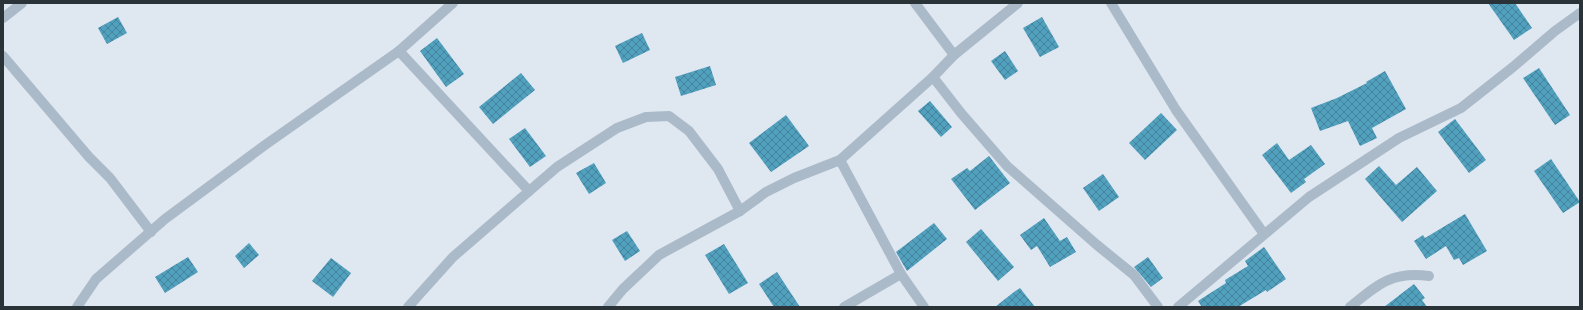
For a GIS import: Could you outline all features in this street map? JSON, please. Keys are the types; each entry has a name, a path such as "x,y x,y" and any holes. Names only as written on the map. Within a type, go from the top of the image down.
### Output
{"street":[{"path":"3,18 22,3"},
{"path":"77,307 96,279 150,232 265,145 399,51 453,3"},
{"path":"915,3 954,55"},
{"path":"608,307 623,289 660,255 740,211 766,192 794,178 840,160 933,77 954,55 1018,3"},
{"path":"1111,3 1176,110 1264,234"},
{"path":"1178,307 1309,197 1399,138 1461,108 1580,13"},
{"path":"399,51 529,191"},
{"path":"3,56 89,157 110,178 150,232"},
{"path":"933,77 961,113 1007,166 1097,245 1134,275 1158,307"},
{"path":"408,307 453,257 557,167 617,128 646,117 669,116 689,131 718,169 740,211"},
{"path":"840,160 901,274 924,307"},
{"path":"844,307 901,274"},
{"path":"1350,307 1373,288 1391,278 1411,274 1429,276"}],"building":[{"path":"1488,3 1515,3 1532,28 1514,40"},
{"path":"118,17 127,33 107,44 98,28"},
{"path":"1042,17 1059,47 1040,57 1023,28"},
{"path":"642,33 650,50 623,63 615,46"},
{"path":"437,38 464,74 446,87 420,51"},
{"path":"1005,51 1018,71 1005,80 991,61"},
{"path":"710,66 716,85 681,96 675,77"},
{"path":"1539,68 1570,115 1555,125 1523,78"},
{"path":"1385,71 1406,109 1372,128 1377,138 1360,146 1348,121 1320,131 1311,108 1337,98 1367,83 1366,82"},
{"path":"521,73 535,90 493,124 479,107"},
{"path":"930,101 952,127 941,137 918,111"},
{"path":"1161,113 1177,130 1145,160 1129,143"},
{"path":"786,115 809,146 771,172 749,143"},
{"path":"1455,119 1486,160 1469,173 1438,132"},
{"path":"525,128 546,156 530,167 509,139"},
{"path":"1277,143 1289,160 1311,145 1325,164 1304,179 1306,182 1291,193 1262,155"},
{"path":"989,156 1010,183 975,210 951,179 967,168 970,171"},
{"path":"1551,159 1580,202 1563,213 1534,171"},
{"path":"594,163 606,183 589,194 576,173"},
{"path":"1379,166 1396,185 1417,167 1437,191 1402,222 1365,179"},
{"path":"1103,174 1119,197 1099,211 1083,188"},
{"path":"1465,214 1487,251 1463,265 1459,258 1454,260 1446,246 1426,259 1414,241 1423,235 1425,238"},
{"path":"1044,218 1060,241 1067,237 1076,252 1050,267 1037,246 1031,250 1020,235"},
{"path":"934,223 947,239 907,271 896,252"},
{"path":"981,229 1014,267 998,281 966,242"},
{"path":"627,231 640,251 625,261 612,240"},
{"path":"249,243 259,255 244,268 235,256"},
{"path":"724,244 748,283 729,294 705,255"},
{"path":"1264,247 1286,279 1267,292 1266,290 1238,307 1202,307 1198,301 1226,283 1225,280 1248,266 1245,261"},
{"path":"188,257 198,272 165,293 155,277"},
{"path":"1148,257 1163,278 1151,287 1134,267"},
{"path":"331,258 351,273 333,297 312,281"},
{"path":"777,272 800,307 774,307 759,284"},
{"path":"1414,284 1425,298 1422,300 1427,307 1384,307"},
{"path":"1020,288 1035,307 995,307 1014,292"}]}
